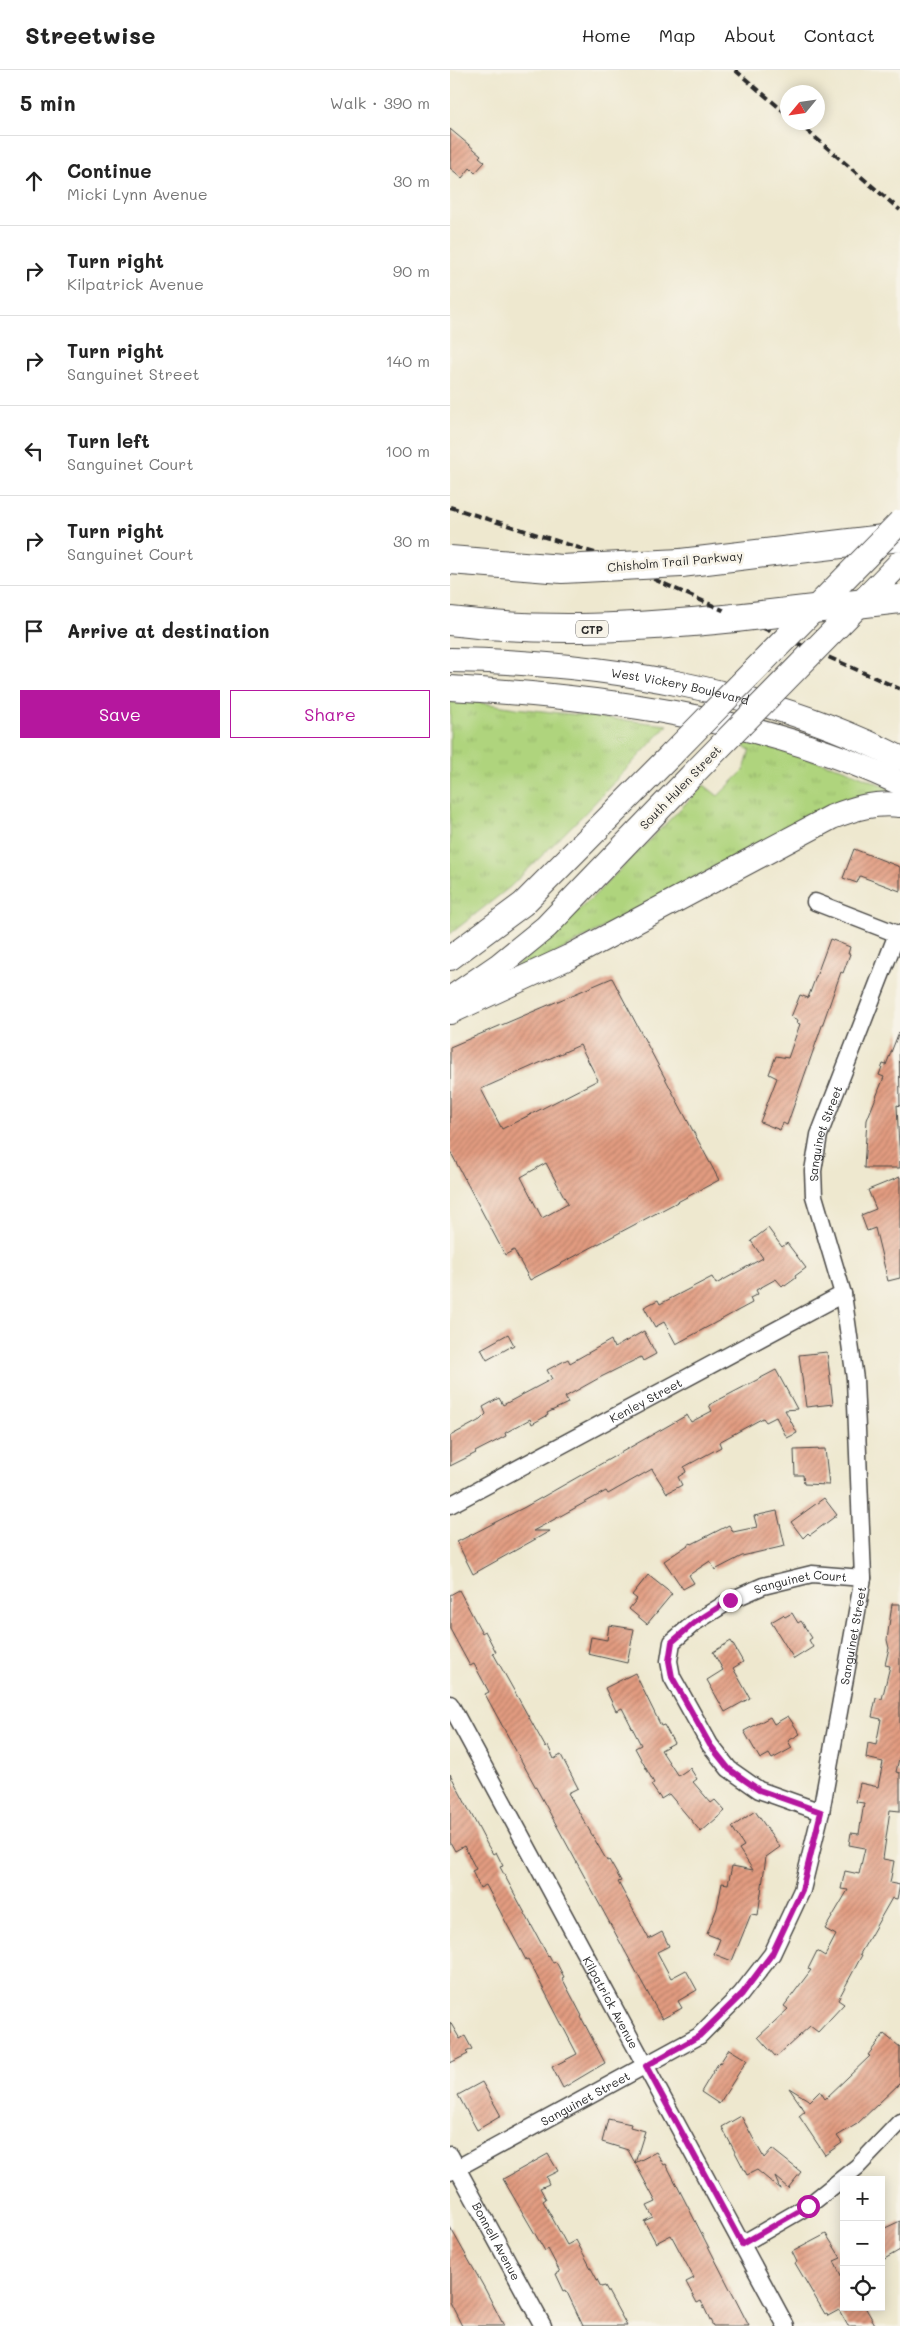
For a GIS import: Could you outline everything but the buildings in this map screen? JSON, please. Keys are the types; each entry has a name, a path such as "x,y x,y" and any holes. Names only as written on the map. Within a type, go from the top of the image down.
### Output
{"highway":[{"name":"Chisholm Trail Parkway","path":"450,560 522,567 610,568 691,562 900,537"},
{"name":"CTP","path":"450,621 548,628 649,627 900,599"}],"main road":[{"path":"450,958 523,904 900,522"},
{"name":"South Hulen Street","path":"450,999 498,966 546,927 900,563"},
{"name":"West Vickery Boulevard","path":"450,660 497,660 576,667 634,674 678,682 800,718 867,741 900,758"},
{"path":"450,688 573,697 671,712 797,744 863,766 900,783"},
{"path":"450,1012 569,957 832,817 855,808 881,803 900,805"}],"street":[{"path":"814,902 899,934"},
{"name":"Sanguinet Street","path":"452,2165 646,2066 699,2036 742,1994 772,1954 802,1890 821,1812 863,1578 855,1379 843,1294 814,1196 812,1171 818,1135 899,934"},
{"name":"Kenley Street","path":"450,1505 843,1294"},
{"name":"Sanguinet Court","path":"821,1812 759,1790 729,1769 710,1745 672,1677 669,1661 672,1642 694,1623 730,1600 763,1586 812,1574 863,1578"},
{"name":"Kilpatrick Avenue","path":"450,1704 786,2326"},
{"path":"742,2244 808,2206 857,2167 900,2122"},
{"name":"Bonnell Avenue","path":"452,2165 542,2326"}],"green space":[{"path":"450,698 516,708 668,725 586,812 510,887 450,934"},
{"path":"747,741 844,769 896,791 859,796 824,808 519,973 516,966 592,898 704,785 718,796 744,770 750,750 742,746"}],"railway":[{"path":"735,70 780,108"},
{"path":"806,130 900,210"},
{"path":"450,507 595,553 900,689"}],"route":[{"path":"730,1600 694,1623 672,1642 669,1661 672,1677 710,1745 729,1769 759,1790 821,1812 802,1890 772,1954 742,1994 699,2036 646,2066 742,2244 808,2206"}]}
